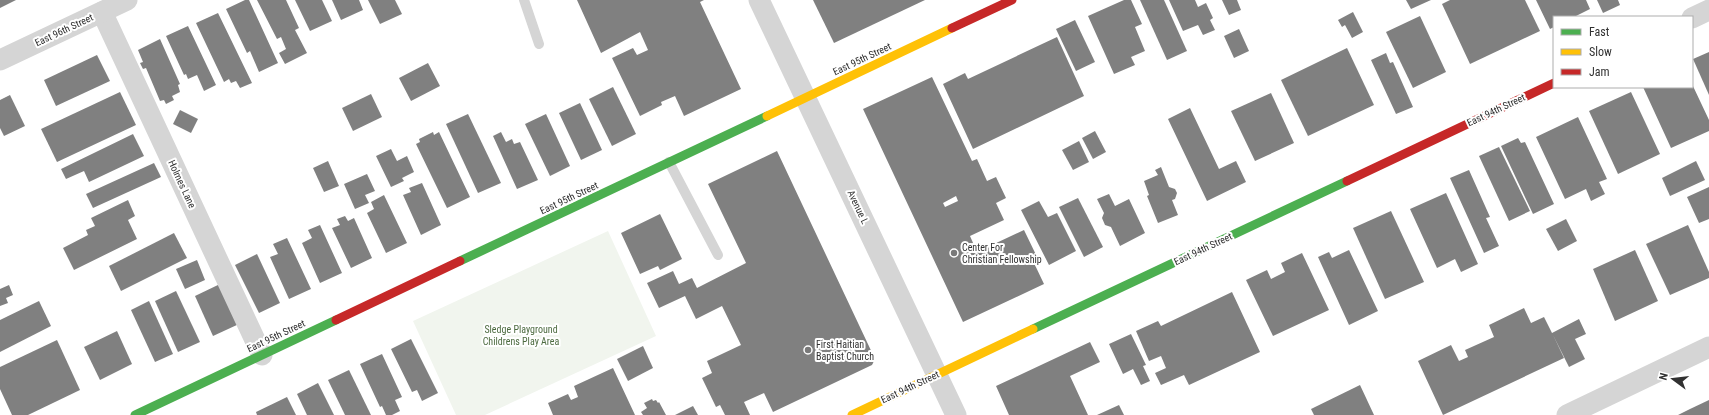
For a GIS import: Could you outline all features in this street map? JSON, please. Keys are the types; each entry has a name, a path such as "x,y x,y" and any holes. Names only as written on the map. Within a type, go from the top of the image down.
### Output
{"street":[{"name":"East 96th Street","path":"0,60 127,0"},
{"name":"Avenue L","path":"760,0 956,415"},
{"name":"East 95th Street","path":"135,415 1012,0"},
{"path":"1693,18 1709,10"},
{"name":"Holmes Lane","path":"102,12 262,355"},
{"name":"East 94th Street","path":"852,415 1553,83"},
{"path":"1567,415 1709,347"}],"lane":[{"path":"524,0 539,44"},
{"path":"669,162 718,255"}],"green space":[{"name":"Sledge Playground Childrens Play Area","path":"608,231 656,336 485,415 456,415 413,321"}],"building":[{"path":"0,0 16,0 0,8"},
{"path":"245,0 249,0 278,63 259,72 250,51 247,53 226,9"},
{"path":"257,0 286,0 299,28 295,30 307,53 285,64 279,53 286,49 281,37 277,39"},
{"path":"295,0 322,0 332,21 310,31"},
{"path":"332,0 359,0 363,10 341,20"},
{"path":"368,0 395,0 402,14 380,24"},
{"path":"577,0 704,0 700,2 741,89 684,116 675,96 661,102 662,105 640,116 612,58 633,48 637,55 648,50 640,32 601,53"},
{"path":"813,0 925,0 834,43"},
{"path":"1124,0 1131,0 1142,24 1135,27 1145,51 1131,57 1135,65 1114,74 1088,16"},
{"path":"1140,0 1164,0 1187,51 1167,60"},
{"path":"1169,0 1195,0 1198,7 1206,3 1213,18 1210,20 1215,30 1203,35 1198,25 1183,31"},
{"path":"1222,0 1237,0 1241,10 1229,15"},
{"path":"1406,0 1431,0 1411,9"},
{"path":"1450,0 1525,0 1540,31 1470,64 1442,4"},
{"path":"1536,0 1586,0 1590,9 1576,16 1553,16 1553,28 1550,29"},
{"path":"1597,0 1618,0 1620,5 1603,13"},
{"path":"1353,12 1363,32 1352,38 1345,25 1342,27 1338,20"},
{"path":"218,13 252,83 240,88 236,81 231,83 229,79 224,82 196,23"},
{"path":"1420,16 1446,72 1413,88 1386,32"},
{"path":"1075,20 1095,62 1076,71 1056,29"},
{"path":"188,26 216,85 204,91 197,75 188,79 186,74 184,75 166,36"},
{"path":"1239,29 1249,51 1234,58 1224,36"},
{"path":"1057,37 1084,96 973,149 943,84 965,73 968,79"},
{"path":"160,39 180,84 178,85 180,92 172,96 174,100 166,104 164,100 160,101 146,68 143,69 140,63 143,62 138,50"},
{"path":"1347,48 1374,105 1308,136 1281,80"},
{"path":"1709,52 1709,95 1693,59"},
{"path":"1386,53 1390,63 1393,62 1413,107 1396,114 1371,60"},
{"path":"97,55 110,81 56,106 44,80"},
{"path":"428,63 440,86 411,101 399,78"},
{"path":"932,77 972,161 977,159 987,181 996,177 1006,198 996,203 1004,220 970,236 977,252 1024,230 1039,261 1034,263 1044,284 963,322 863,109","holes":["956,196 958,201 945,207 943,203"]},
{"path":"1693,86 1709,120 1709,131 1671,148 1643,88 1693,88"},
{"path":"613,87 636,134 612,146 589,99"},
{"path":"120,92 136,125 57,162 41,129"},
{"path":"1631,92 1660,154 1618,174 1589,111"},
{"path":"1271,93 1294,143 1255,161 1231,111"},
{"path":"371,94 382,117 353,131 342,108"},
{"path":"10,95 25,126 4,136 0,128 0,100"},
{"path":"580,103 602,150 581,160 559,113"},
{"path":"1190,108 1219,169 1236,161 1246,182 1207,201 1168,119"},
{"path":"180,110 198,119 191,133 173,124"},
{"path":"468,114 501,183 478,193 446,124"},
{"path":"546,114 570,166 550,176 525,124"},
{"path":"1578,117 1607,179 1599,182 1605,194 1591,201 1586,189 1565,199 1536,137"},
{"path":"1095,131 1106,152 1093,159 1082,138"},
{"path":"433,132 434,135 439,132 470,197 447,208 416,144 420,142 419,139"},
{"path":"501,132 506,142 512,139 514,144 520,142 538,180 517,189 493,136"},
{"path":"133,134 144,156 89,182 84,171 66,179 61,169"},
{"path":"1518,138 1521,143 1525,142 1554,204 1533,214 1501,146"},
{"path":"1079,141 1089,162 1073,170 1062,150"},
{"path":"1499,147 1530,211 1509,221 1479,156"},
{"path":"391,149 397,161 407,156 414,172 402,178 404,181 391,187 376,156"},
{"path":"777,151 875,359 872,365 773,412 764,393 744,402 750,415 725,415 720,405 716,407 702,378 712,373 707,361 741,345 722,306 696,319 685,296 659,308 647,283 673,271 679,284 692,278 697,288 746,263 708,184"},
{"path":"328,161 339,186 324,192 313,168"},
{"path":"1696,161 1705,180 1670,196 1662,178"},
{"path":"154,163 161,177 93,208 86,194"},
{"path":"1161,167 1169,187 1175,189 1177,193 1175,199 1172,200 1178,215 1158,223 1147,196 1149,195 1144,181 1158,175 1155,170"},
{"path":"1469,170 1490,217 1486,218 1499,246 1484,253 1450,178"},
{"path":"367,174 375,191 365,195 369,203 355,209 344,184"},
{"path":"422,183 441,225 421,235 403,195 411,192 409,188"},
{"path":"1709,187 1709,219 1699,223 1687,197"},
{"path":"1446,193 1478,264 1461,272 1455,259 1437,268 1410,209"},
{"path":"1109,194 1115,206 1129,199 1145,233 1120,246 1111,227 1105,225 1102,218 1104,213 1097,199"},
{"path":"384,195 407,243 386,253 367,213 374,209 371,202"},
{"path":"1078,198 1103,247 1084,257 1059,207"},
{"path":"128,200 135,216 128,220 137,239 74,270 63,248 88,235 86,230 95,226 91,218"},
{"path":"1039,201 1048,217 1057,213 1076,251 1049,265 1021,210"},
{"path":"1391,211 1424,282 1385,299 1353,228"},
{"path":"660,214 682,259 660,270 658,266 640,274 621,233"},
{"path":"345,216 348,221 354,218 372,258 351,268 332,228 340,225 337,219"},
{"path":"1566,219 1577,241 1558,251 1546,229"},
{"path":"320,225 342,273 320,283 302,243 312,238 308,230"},
{"path":"1688,225 1709,272 1709,278 1670,295 1646,244"},
{"path":"174,233 187,258 121,291 109,266"},
{"path":"287,238 311,289 289,299 270,257 278,254 273,244"},
{"path":"1349,250 1378,311 1349,325 1318,257 1329,252 1332,258"},
{"path":"1635,250 1658,301 1615,321 1593,269"},
{"path":"1302,253 1329,310 1273,336 1246,280 1267,270 1271,279 1285,272 1281,263"},
{"path":"257,254 280,303 259,313 235,265"},
{"path":"197,260 205,280 185,289 176,269"},
{"path":"220,284 239,324 213,336 195,296"},
{"path":"9,285 13,295 6,298 8,303 0,306 0,289"},
{"path":"176,291 200,342 178,352 155,301"},
{"path":"1232,292 1260,352 1189,385 1184,375 1161,385 1155,373 1166,368 1161,356 1149,361 1136,331 1158,321 1161,326"},
{"path":"39,301 51,326 0,352 0,320"},
{"path":"149,301 173,354 155,362 131,310"},
{"path":"1524,308 1531,323 1544,317 1552,333 1579,319 1586,334 1575,339 1585,359 1569,367 1553,335 1564,358 1443,415 1418,361 1451,345 1459,361 1468,357 1465,350 1494,337 1489,325"},
{"path":"117,331 132,364 100,380 84,347"},
{"path":"1131,334 1146,365 1143,366 1150,381 1141,385 1133,369 1123,374 1109,344"},
{"path":"411,339 438,393 422,401 417,390 412,392 391,349"},
{"path":"57,340 80,390 28,415 12,415 0,389 0,367"},
{"path":"1090,342 1100,362 1070,376 1088,415 1009,415 996,386"},
{"path":"643,346 653,368 628,381 617,359"},
{"path":"382,354 402,397 395,400 400,411 392,415 386,415 382,406 380,407 360,364"},
{"path":"613,368 635,415 553,415 548,403 568,394 571,400 578,397 574,386"},
{"path":"349,370 371,415 345,415 328,380"},
{"path":"318,383 334,415 307,415 297,394"},
{"path":"1360,385 1374,415 1314,415 1311,409"},
{"path":"287,397 296,415 257,415 256,412"},
{"path":"652,399 653,401 656,400 658,403 659,402 666,415 643,415 641,412 647,408 644,403"},
{"path":"1709,400 1709,415 1678,415 1690,409"},
{"path":"1119,405 1124,415 1097,415"},
{"path":"693,406 698,415 675,415"}],"traffic: fast":[{"path":"460,261 767,116"},
{"path":"1033,329 1347,181"},
{"path":"135,415 336,320"}],"traffic: slow":[{"path":"767,116 952,28"},
{"path":"852,415 1033,329"}],"traffic: jam":[{"path":"952,28 1012,0"},
{"path":"1347,181 1553,83"},
{"path":"336,320 460,261"}],"place":[{"name":"Center For Christian Fellowship","path":"954,253"},
{"name":"First Haitian Baptist Church","path":"808,350"}]}
